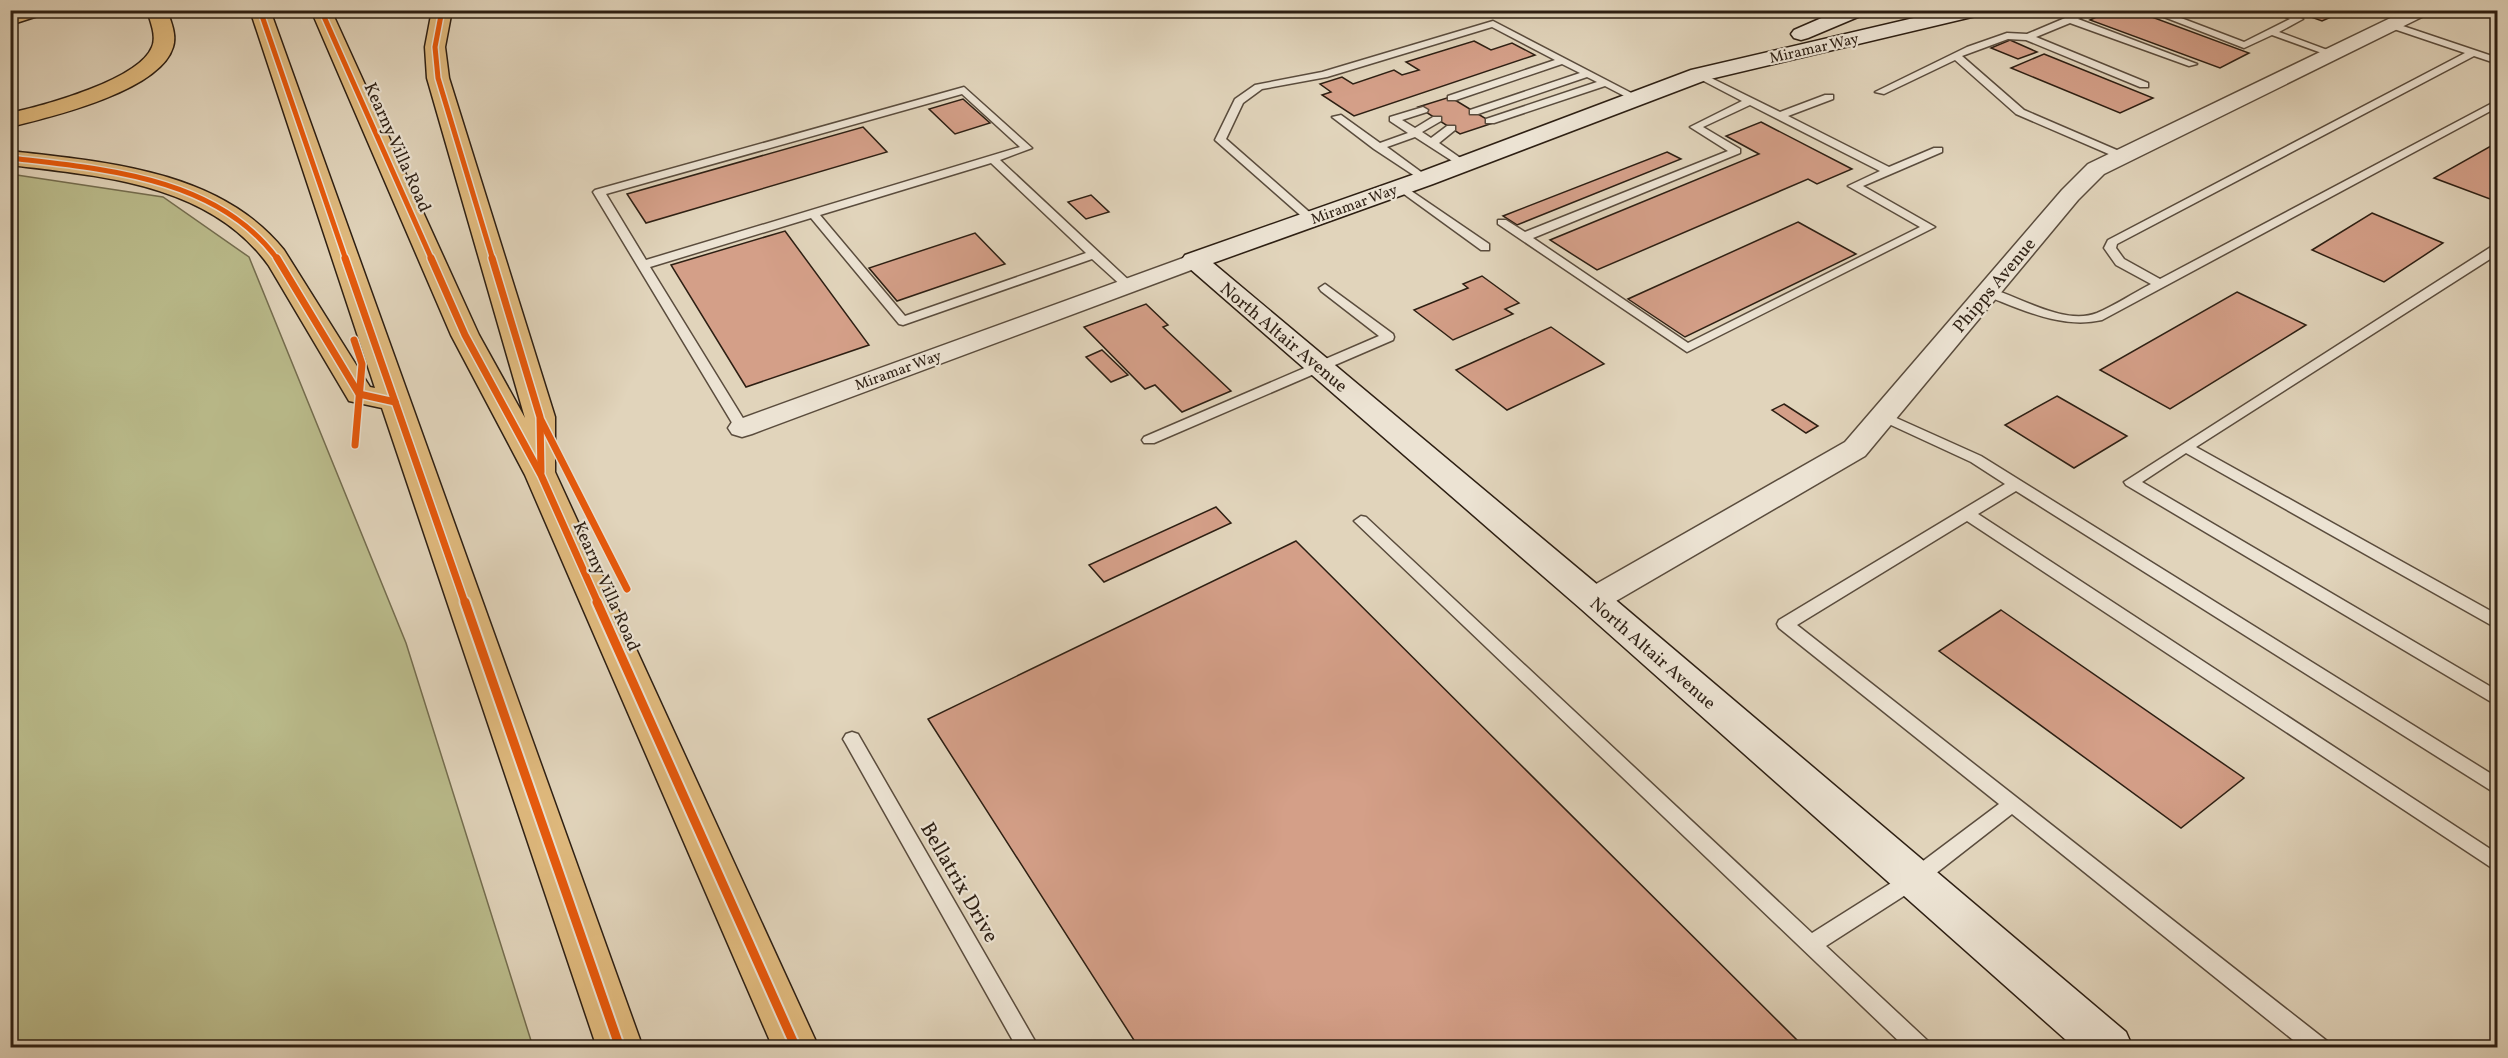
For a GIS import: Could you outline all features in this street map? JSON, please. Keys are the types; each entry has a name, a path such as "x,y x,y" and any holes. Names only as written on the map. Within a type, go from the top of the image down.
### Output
{"main road":[{"path":"10,17 35,10"},
{"path":"10,120 92,96 113,87 145,68 161,53 164,43 157,10"},
{"path":"260,10 620,1047"},
{"name":"Kearny Villa Road","path":"321,10 465,335 541,475 796,1047"},
{"path":"442,10 435,47 438,78 540,417 541,475"},
{"path":"10,158 93,169 144,179 187,193 222,209 246,226 278,260 359,394 395,402"}],"street":[{"path":"1699,75 1858,10"},
{"name":"Miramar Way","path":"742,428 1128,285 1401,188 1699,75 1976,10"},
{"name":"Phipps Avenue","path":"1593,600 1855,449 2096,169 2332,54 2399,16"},
{"name":"North Altair Avenue","path":"1194,261 1593,600 2110,1047"}],"lane":[{"path":"2028,38 2092,10"},
{"path":"2150,10 2244,45 2298,19 2274,10"},
{"path":"2399,16 2473,53 2498,61"},
{"path":"2071,20 2192,64"},
{"path":"1311,219 1220,140 1239,100 1260,87 1324,75 1493,24 1636,98"},
{"path":"2271,32 2332,54"},
{"path":"1880,92 1956,56 2007,36 2028,38 2144,85"},
{"path":"2162,284 2120,262 2110,248 2112,242 2473,53"},
{"path":"1956,56 2020,112 2122,156"},
{"path":"1471,110 1504,90 1569,63"},
{"path":"1471,110 1569,63"},
{"path":"1699,75 1890,172"},
{"path":"1471,110 1597,77"},
{"path":"1471,110 1597,77"},
{"path":"643,265 1027,148 964,90 599,192 643,265 742,428"},
{"path":"1780,116 1829,97"},
{"path":"1524,237 1736,151 1695,127 1750,101"},
{"path":"1988,292 2049,315 2083,320 2098,317 2498,103"},
{"path":"1337,117 1424,179"},
{"path":"1440,121 1394,119 1464,164"},
{"path":"1426,139 1440,121"},
{"path":"1378,147 1426,139 1440,121"},
{"path":"1405,125 1440,121"},
{"path":"1502,222 1687,348 1929,227 1854,186 1938,150"},
{"path":"993,159 1128,285"},
{"path":"1401,188 1485,247"},
{"path":"813,213 903,321 1094,254"},
{"path":"2498,248 2131,482 2498,700"},
{"path":"1149,440 1388,338 1325,288"},
{"path":"1883,416 1976,459 2498,788"},
{"path":"2186,447 2498,623"},
{"path":"2016,484 1785,624 2320,1047"},
{"path":"1967,514 2498,864"},
{"path":"1361,521 1921,1047"},
{"name":"Bellatrix Drive","path":"852,739 1029,1047"},
{"path":"1812,944 1914,879 2012,804"}],"green space":[{"path":"10,174 163,197 249,257 406,643 533,1047 11,1047"}],"building":[{"path":"2111,10 2133,10 2249,53 2220,68 2090,20"},
{"path":"2292,10 2347,10 2322,21"},
{"path":"2010,40 2037,52 2018,59 1991,48"},
{"path":"1474,41 1491,50 1512,43 1535,55 1354,116 1322,95 1331,92 1320,84 1342,77 1353,84 1394,70 1402,75 1419,70 1406,62"},
{"path":"2044,54 2153,98 2120,113 2011,68"},
{"path":"1450,97 1493,123 1460,134 1418,107"},
{"path":"963,99 990,123 955,134 929,109"},
{"path":"1761,122 1852,169 1817,184 1808,179 1597,270 1550,240 1759,154 1726,136"},
{"path":"863,127 887,152 646,223 627,194"},
{"path":"2498,142 2498,202 2434,178"},
{"path":"1667,152 1681,159 1517,225 1503,216"},
{"path":"1091,195 1109,212 1086,219 1068,202"},
{"path":"2372,213 2443,243 2384,282 2312,250"},
{"path":"1798,222 1856,254 1685,337 1628,299"},
{"path":"785,231 869,345 746,387 671,265"},
{"path":"975,233 1005,264 897,301 869,268"},
{"path":"1482,276 1519,303 1505,309 1513,314 1453,340 1414,310 1468,288 1463,284"},
{"path":"2237,292 2306,325 2170,409 2100,370"},
{"path":"1146,304 1168,325 1163,327 1231,391 1182,412 1155,385 1145,389 1084,327"},
{"path":"1551,327 1604,364 1507,410 1456,370"},
{"path":"1102,350 1128,375 1111,382 1086,357"},
{"path":"2057,396 2127,436 2074,468 2005,425"},
{"path":"1784,404 1818,426 1806,433 1772,410"},
{"path":"1216,507 1231,523 1104,582 1089,565"},
{"path":"1296,541 1805,1048 1139,1048 928,719"},
{"path":"2001,610 2244,778 2181,828 1939,651"}],"cycle path":[{"path":"260,10 620,1048"},
{"path":"321,10 465,335 541,475 796,1048"},
{"path":"442,10 435,47 438,78 540,417 541,472"},
{"path":"10,158 77,166 144,179 177,188 208,201 236,218 262,240 281,263 359,394 395,402"},
{"path":"354,340 362,364 355,445"},
{"path":"541,420 627,589"}]}
